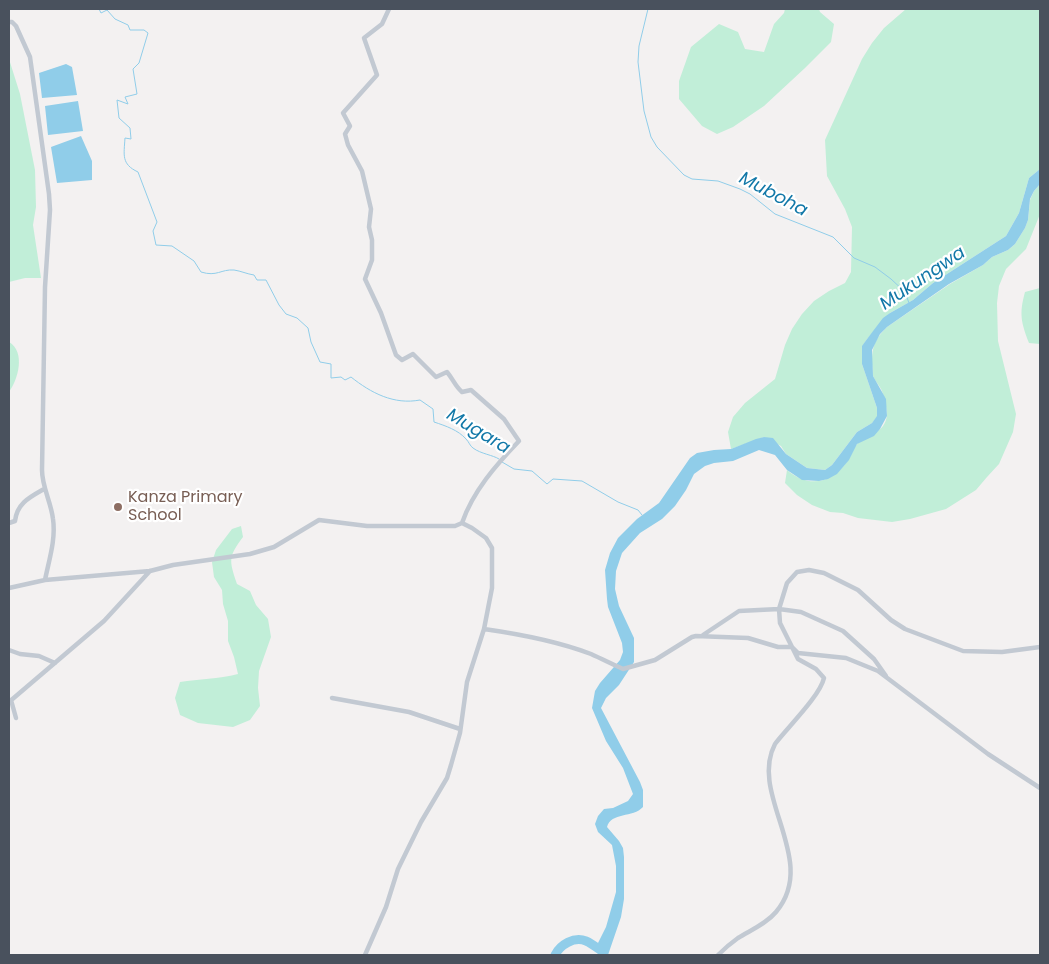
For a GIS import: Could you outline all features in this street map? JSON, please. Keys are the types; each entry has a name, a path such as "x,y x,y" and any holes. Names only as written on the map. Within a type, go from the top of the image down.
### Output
{"street":[{"path":"9,588 45,580 150,571 173,565 250,554 270,548 319,520 372,526 455,526 462,523 479,489 500,461 519,441 504,419 471,390 462,392 455,386 453,378 447,372 436,377 413,354 402,360 396,355 382,313 365,279 372,260 372,240 368,227 371,209 362,171 348,145 345,134 350,126 343,113 377,76 364,38 382,24 389,9"},
{"path":"9,22 16,26 30,57 49,194 50,210 45,288 41,437 42,483 53,518 54,533 45,580"},
{"path":"9,523 15,521 16,514 24,500 44,489"},
{"path":"365,955 386,907 398,869 446,778 460,729 467,682 484,629 492,588 492,548 486,538 462,523"},
{"path":"718,955 736,940 765,922 783,901 788,886 791,865 769,782 768,763 774,744 814,698 824,678 816,669 798,659 780,623 779,609 787,583 797,572 809,570 824,573 858,590 891,620 905,629 939,643 972,652 1002,652 1040,647"},
{"path":"16,718 10,701 104,621 150,571"},
{"path":"702,636 739,611 779,609 801,612 843,631 874,659 890,681"},
{"path":"484,629 570,647 591,654 623,669 655,660 692,637 702,636 748,638 778,647 792,647 798,653 846,658 878,671 988,754 1040,788"},
{"path":"9,650 20,654 39,656 56,663"},
{"path":"332,698 409,712 460,729"}],"green space":[{"path":"785,9 819,9 834,24 831,42 764,106 733,127 717,134 702,126 679,99 679,81 691,47 719,24 738,32 745,49 764,52 774,24 784,13"},
{"path":"906,9 1040,9 1040,169 1029,178 1019,213 1006,236 933,283 913,300 890,313 867,339 862,347 862,364 877,408 877,417 872,423 857,432 832,465 825,470 807,468 786,454 781,446 764,437 731,449 728,432 733,417 745,403 775,379 785,345 792,329 802,314 814,301 845,283 851,272 852,227 845,209 827,176 825,140 862,59 884,28"},
{"path":"9,59 20,94 35,170 36,207 33,225 41,278 25,278 9,282"},
{"path":"1040,184 1040,214 1026,249 1006,269 999,286 997,303 998,341 1016,414 1013,432 999,464 976,490 946,509 892,522 830,512 812,505 797,495 785,483 787,470 804,480 820,481 828,478 842,468 858,443 879,430 886,421 887,412 884,398 873,373 873,348 879,336 887,327 950,284 1015,244 1028,220 1030,200"},
{"path":"1040,288 1040,344 1029,343 1022,318 1023,300 1025,292"},
{"path":"9,342 17,352 19,366 15,381 9,392"},
{"path":"241,526 243,537 232,554 232,569 237,584 250,591 256,605 268,619 271,637 259,671 260,706 250,720 233,727 198,723 180,715 175,698 180,682 238,674 228,641 228,621 223,604 222,590 214,577 212,562 216,550 232,529"}],"water":[{"path":"66,64 72,67 77,95 42,98 39,73"},
{"path":"78,101 83,131 48,135 45,106"},
{"path":"81,136 92,161 92,180 57,183 51,147"},
{"path":"1040,169 1040,184 1030,199 1028,220 1015,244 1008,250 992,257 983,265 949,284 887,327 880,334 872,350 873,376 886,399 887,416 874,436 857,444 849,460 837,474 819,481 802,480 787,470 775,455 759,450 733,461 705,466 694,474 675,506 662,519 640,533 622,553 616,571 615,589 619,606 634,638 634,662 619,685 606,698 601,708 640,782 643,790 643,807 634,813 613,819 607,827 623,848 624,899 621,917 608,955 600,955 598,943 606,927 616,892 616,866 612,845 598,832 595,824 598,816 604,809 613,808 628,801 633,794 623,768 606,741 592,708 595,691 620,660 623,652 622,643 608,607 605,570 610,553 618,538 637,519 659,503 690,458 697,453 731,449 764,437 773,438 786,454 807,468 825,470 832,465 857,432 872,423 877,416 877,408 862,364 862,346 883,318 913,300 933,283 1006,236 1019,213 1029,178"}],"waterway":[{"name":"Mugara","path":"99,9 101,13 107,10 115,19 128,25 130,30 144,30 148,33 139,63 133,69 137,94 125,97 128,104 117,100 119,118 130,128 131,139 125,138 126,162 138,172 157,222 153,231 156,245 172,246 194,261 201,272 211,274 234,270 254,275 257,280 266,280 286,314 297,318 308,328 311,342 320,362 331,364 331,378 341,377 345,380 351,377 375,393 383,396 401,401 420,400 433,409 434,422 459,433 476,450 499,459"},
{"name":"Muboha","path":"648,9 639,46 638,62 644,111 651,137 657,147 684,175 692,179 718,181 740,189 750,194 775,214 833,237 854,258 875,267 891,279 905,292 909,303"},
{"name":"Mugara","path":"502,462 514,469 532,471 547,484 553,479 582,481 618,502 638,510 642,515"},
{"path":"555,955 568,942 577,940 586,941 600,950"}],"place":[{"name":"Kanza Primary School","path":"118,507"}],"water label":[{"name":"Mukungwa","path":"923,279"}]}
